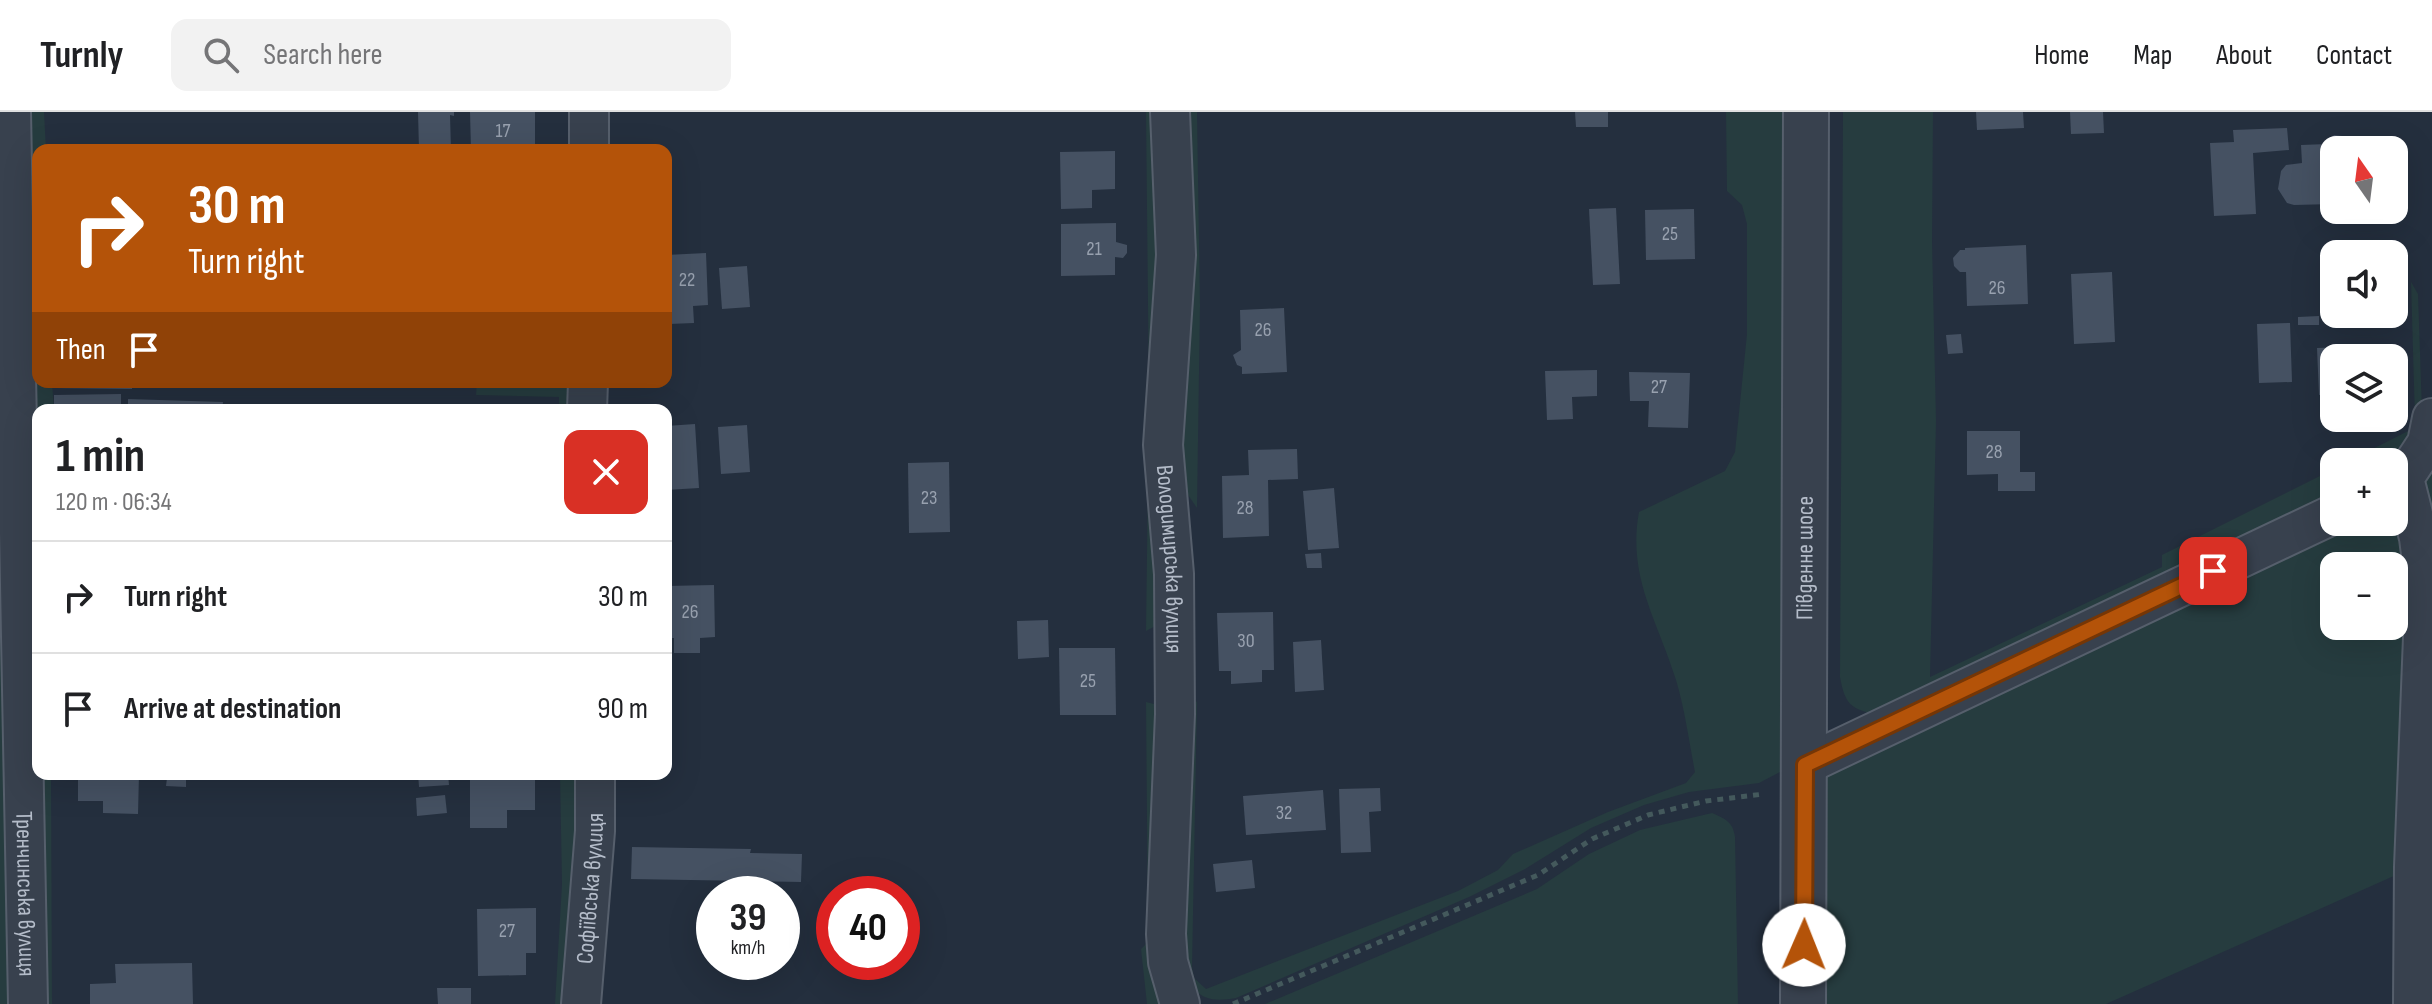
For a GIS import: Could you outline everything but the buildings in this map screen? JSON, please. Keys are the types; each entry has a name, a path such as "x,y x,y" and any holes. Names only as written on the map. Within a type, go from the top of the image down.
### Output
{"street":[{"name":"Тренчинська вулиця","path":"11,112 28,1004"},
{"path":"589,112 589,144"},
{"name":"Володимирська вулиця","path":"1170,112 1176,255 1163,445 1174,574 1175,714 1166,934 1168,962 1180,1004"},
{"name":"Південне шосе","path":"1803,1004 1806,112"},
{"path":"2408,469 2427,443 2432,418"},
{"path":"2408,507 2419,538 2425,586 2414,867 2413,1004"},
{"path":"1805,781 2320,521"},
{"name":"Софіївська вулиця","path":"581,1004 595,831 595,780"}],"path":[{"path":"1233,1004 1538,875 1592,839 1648,815 1706,801 1767,794 1805,781"}],"green space":[{"path":"0,112 44,112 46,144 32,144 32,388 52,388 54,404 32,404 32,431"},
{"path":"1146,112 1160,112 1159,624 1146,631 1149,401"},
{"path":"1181,112 1197,112 1200,305 1197,508 1184,489 1176,459"},
{"path":"1726,112 1790,112 1785,761 1780,772 1759,783 1689,792 1644,805 1591,828 1525,869 1469,897 1236,998 1215,999 1201,995 1179,966 1192,707 1197,701 1192,968 1194,978 1206,989 1458,891 1498,870 1513,854 1608,812 1686,783 1695,772 1676,680 1641,578 1636,535 1639,512 1725,471 1735,452 1747,334 1747,224 1742,205 1727,191"},
{"path":"1843,112 1933,112 1936,421 1930,677 2162,567 2162,555 2320,476 2320,504 1878,715 1850,704 1840,677"},
{"path":"2411,282 2418,294 2422,411 2418,428 2404,448 2375,448 2408,432 2415,420"},
{"path":"0,307 15,1004 0,1004"},
{"path":"477,388 567,388 571,404 559,404 559,397 476,395"},
{"path":"2432,418 2432,859 2106,1004 1803,1004 1805,765 2320,528 2320,536 2408,536 2408,459"},
{"path":"1146,702 1154,704 1158,711 1164,1004 1147,1004 1141,949 1148,942"},
{"path":"38,780 51,780 52,1004 37,1004"},
{"path":"560,780 581,780 575,1004 555,1004 562,884"},
{"path":"1712,813 1728,822 1735,837 1738,1004 1265,1004 1537,889 1589,854 1640,830"}],"route":[{"path":"1804,945 1805,765 2213,571"}]}
